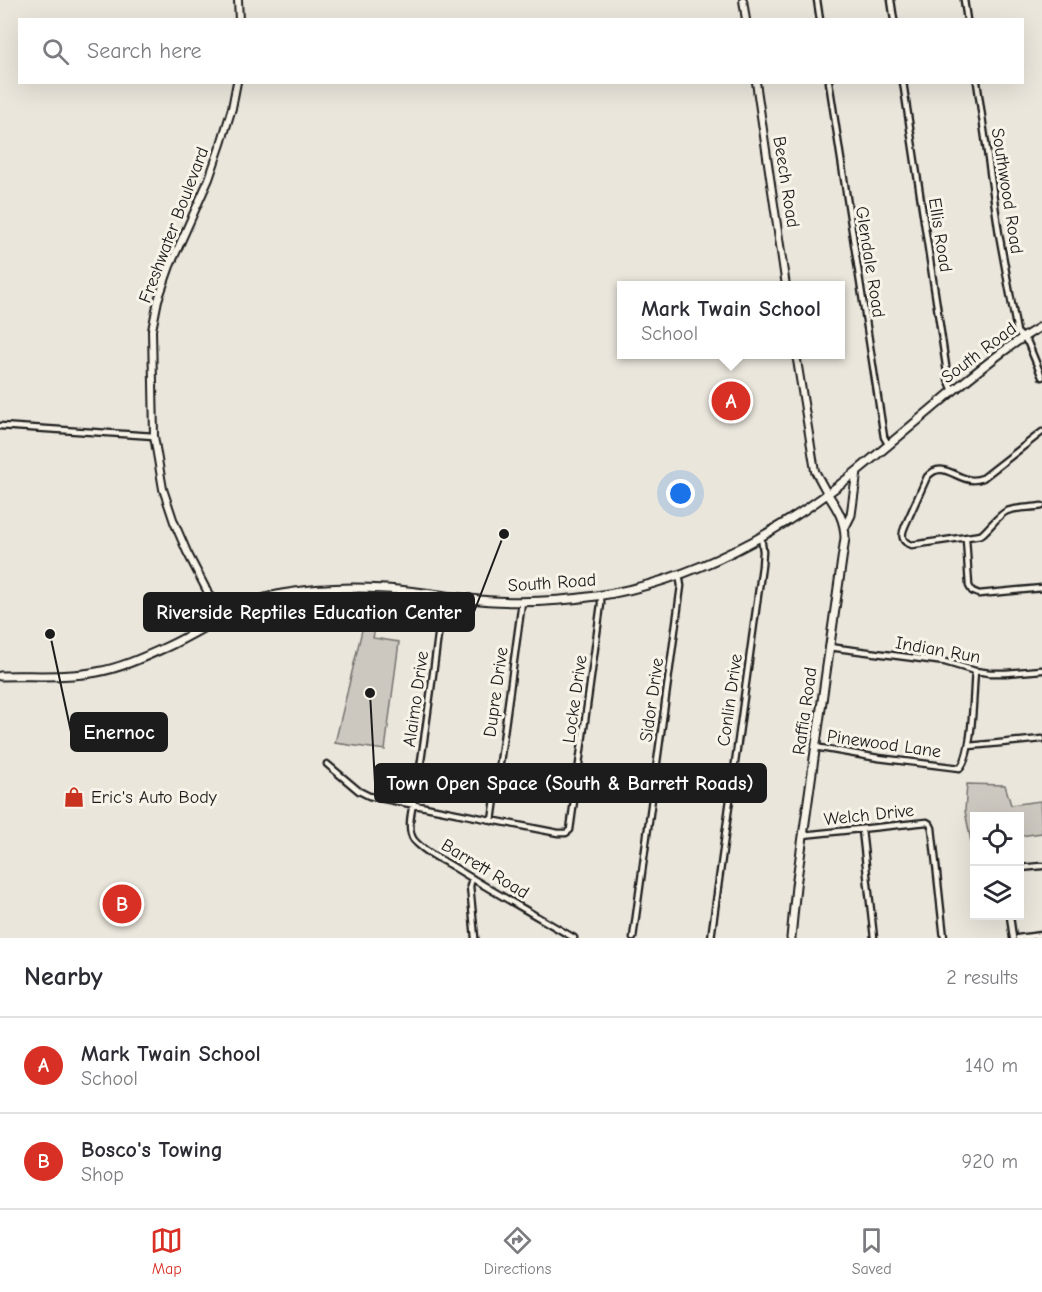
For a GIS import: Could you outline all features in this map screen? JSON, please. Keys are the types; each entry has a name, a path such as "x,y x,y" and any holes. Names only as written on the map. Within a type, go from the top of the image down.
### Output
{"main road":[{"name":"South Road","path":"0,676 83,674 116,667 163,649 235,610 258,601 295,592 386,589 522,602 601,595 679,574 735,552 827,493 857,471 994,357 1042,326"},
{"name":"Raffia Road","path":"791,938 796,886 843,556 845,528 851,515 857,471"},
{"path":"827,493 841,516 845,528"}],"street":[{"path":"238,0 239,18"},
{"path":"743,0 746,18"},
{"path":"817,0 820,18"},
{"path":"891,0 894,18"},
{"path":"964,0 967,18"},
{"name":"Freshwater Boulevard","path":"221,618 187,552 163,489 154,436 152,330 158,300 170,266 209,179 232,108 237,84"},
{"name":"Beech Road","path":"756,84 785,281"},
{"name":"Glendale Road","path":"829,84 884,438 888,444"},
{"name":"Ellis Road","path":"903,84 948,379 953,391"},
{"name":"Southwood Road","path":"976,84 1008,285 1017,332 1023,337"},
{"path":"1023,337 1028,343 1042,377"},
{"path":"797,359 815,471 827,493"},
{"path":"0,426 154,436"},
{"path":"1042,432 983,478 967,479 938,469 932,472 927,477 902,533 903,539 906,544 912,545 981,536 1006,511 1042,506"},
{"name":"Conlin Drive","path":"711,938 762,566 761,537"},
{"path":"966,538 969,586 972,591 979,594 1042,588"},
{"name":"Sidor Drive","path":"633,938 681,586 679,574"},
{"name":"Locke Drive","path":"327,764 359,791 382,800 566,833 570,830 601,595"},
{"name":"Alaimo Drive","path":"414,805 443,596"},
{"name":"Dupre Drive","path":"492,821 522,602"},
{"name":"Indian Run","path":"829,647 945,662 990,673 1042,670"},
{"path":"975,671 969,746 1042,739"},
{"name":"Pinewood Lane","path":"815,747 878,758 960,768 965,763 969,746"},
{"name":"Barrett Road","path":"414,805 411,812 410,831 413,840 574,938"},
{"name":"Welch Drive","path":"803,836 927,822 930,824 944,938"},
{"path":"862,830 874,938"},
{"path":"1024,868 1042,866"},
{"path":"472,878 470,886 475,938"},
{"path":"1011,920 1013,938"},
{"path":"1018,938 1042,935"}],"shaded area":[{"path":"368,605 380,606 373,638 399,642 385,750 335,743"},
{"path":"967,784 1005,785 1011,805 1040,801 1042,833 1024,835 1024,812 970,812 970,837 965,811"}],"place":[{"name":"Mark Twain School","path":"731,401"},
{"name":"Riverside Reptiles Education Center","path":"504,534"},
{"name":"Enernoc","path":"50,634"},
{"name":"Town Open Space (South & Barrett Roads)","path":"370,693"},
{"name":"Eric's Auto Body","path":"74,797"},
{"name":"Bosco's Towing","path":"122,904"}]}
